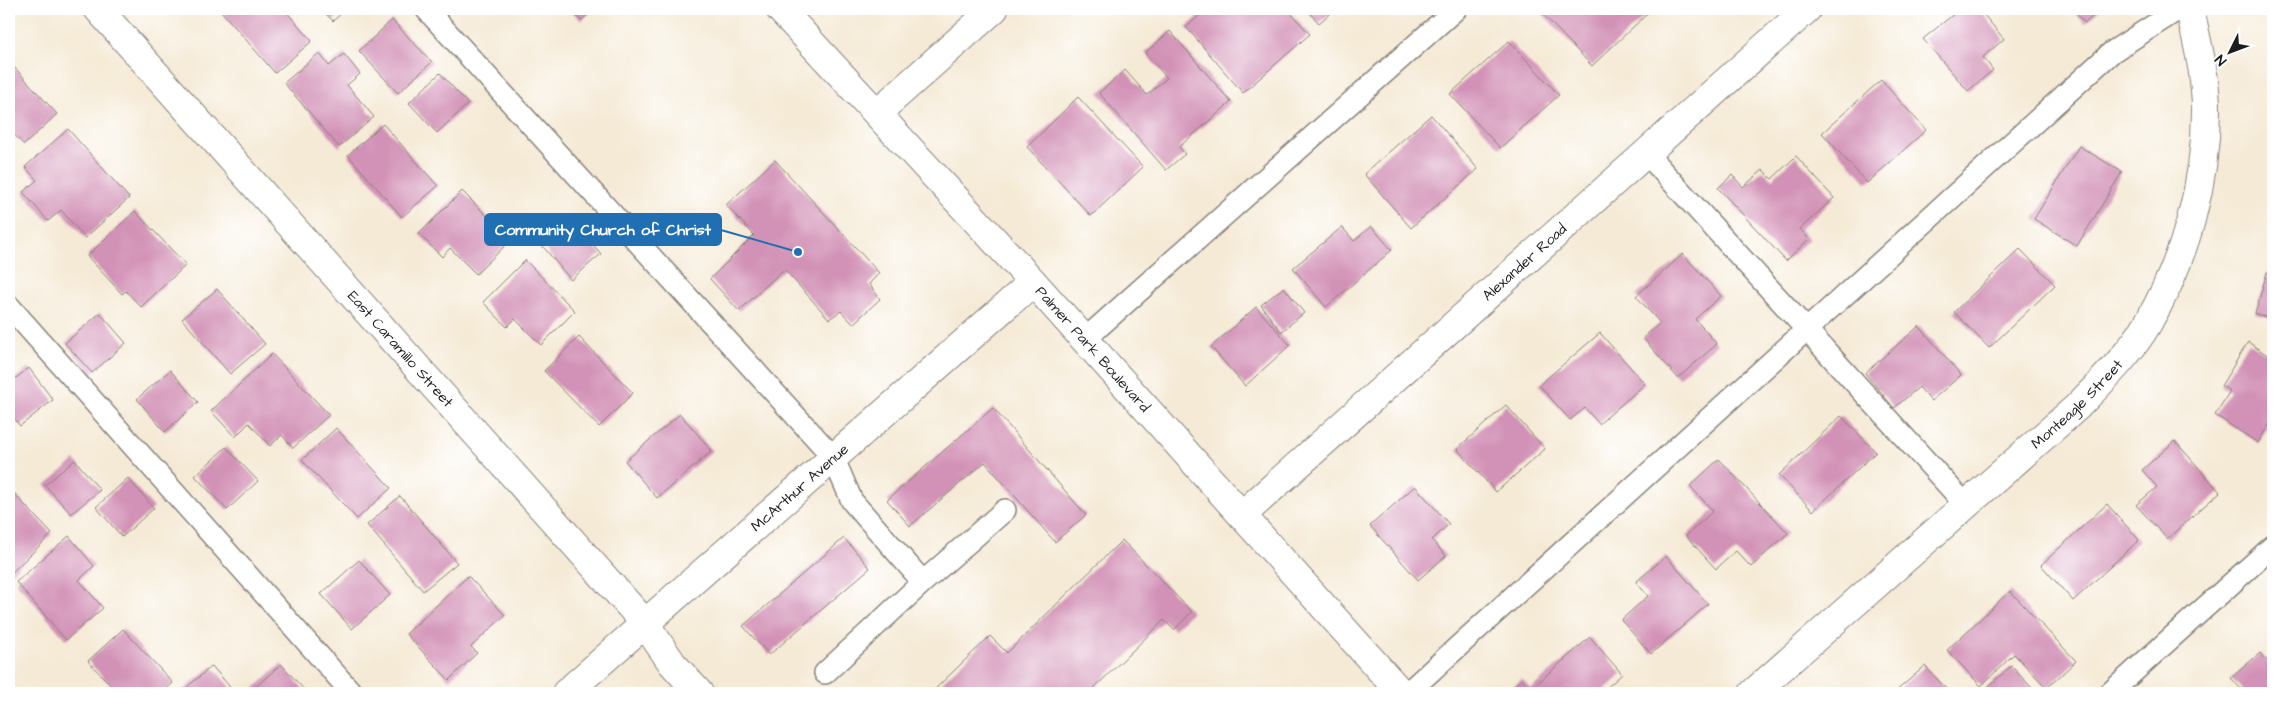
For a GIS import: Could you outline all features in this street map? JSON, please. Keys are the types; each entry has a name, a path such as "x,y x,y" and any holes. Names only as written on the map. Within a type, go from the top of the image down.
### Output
{"street":[{"name":"East Caramillo Street","path":"98,9 644,622 672,663 699,693"},
{"name":"Palmer Park Boulevard","path":"780,9 1033,282 1402,693"},
{"path":"877,113 994,9"},
{"name":"Alexander Road","path":"1242,515 1806,9"},
{"name":"Monteagle Street","path":"1753,693 2077,407 2111,372 2148,324 2175,270 2192,218 2202,164 2206,109 2200,56 2190,9"},
{"name":"McArthur Avenue","path":"566,693 644,622 1033,282"}],"lane":[{"path":"426,9 833,457 852,501 924,582"},
{"path":"1084,340 1456,9"},
{"path":"1407,693 2112,52 2179,9"},
{"path":"1646,153 1966,505"},
{"path":"9,306 352,693"},
{"path":"825,673 1005,510"},
{"path":"2110,693 2273,546"}],"building":[{"path":"284,9 312,41 275,73 220,10"},
{"path":"322,9 346,9 333,21"},
{"path":"570,9 594,9 581,21"},
{"path":"1207,9 1287,9 1310,34 1243,93 1186,27"},
{"path":"1306,9 1335,9 1319,23"},
{"path":"1542,9 1648,9 1650,11 1592,66 1540,11"},
{"path":"1960,9 1979,9 2004,39 1983,57 1993,70 1968,91 1923,39"},
{"path":"2072,9 2101,9 2085,23"},
{"path":"392,20 432,62 398,93 359,51"},
{"path":"1170,31 1231,102 1179,147 1185,154 1166,170 1099,93 1125,70 1147,95 1167,78 1145,53"},
{"path":"1509,41 1559,95 1500,148 1450,94"},
{"path":"319,53 329,66 344,54 360,74 347,85 374,117 339,147 284,83"},
{"path":"14,67 57,114 24,145 9,129 9,72"},
{"path":"440,73 468,104 437,133 409,103"},
{"path":"1881,80 1926,130 1867,183 1822,133"},
{"path":"1078,97 1143,167 1091,216 1027,147"},
{"path":"1431,115 1478,169 1411,228 1364,174"},
{"path":"383,124 438,186 402,217 348,155"},
{"path":"68,129 129,198 85,238 61,210 48,221 23,192 37,180 25,167"},
{"path":"2079,146 2122,172 2077,246 2034,219"},
{"path":"1796,156 1834,198 1800,229 1809,239 1786,261 1718,188 1732,175 1743,187 1763,170 1772,179"},
{"path":"775,160 879,273 869,284 880,299 853,324 841,311 829,319 784,269 739,311 710,279 754,235 726,205"},
{"path":"462,191 511,240 476,274 450,248 442,257 419,234"},
{"path":"135,211 186,265 141,307 126,291 122,294 87,256"},
{"path":"570,217 601,254 571,280 540,243"},
{"path":"1371,226 1392,250 1326,307 1293,268 1342,227 1354,241"},
{"path":"2020,249 2055,285 1989,348 1954,312"},
{"path":"1683,254 1721,296 1695,319 1717,344 1678,378 1643,338 1660,323 1636,296"},
{"path":"525,260 575,311 541,345 515,319 507,327 483,302"},
{"path":"2267,272 2273,273 2273,319 2255,314"},
{"path":"1284,287 1304,313 1281,332 1261,305"},
{"path":"217,289 265,344 230,374 182,319"},
{"path":"1256,307 1290,345 1245,386 1211,347"},
{"path":"100,313 126,343 92,373 65,343"},
{"path":"1919,326 1961,375 1931,401 1919,387 1894,408 1865,373"},
{"path":"1600,333 1645,384 1599,424 1585,408 1570,420 1539,385"},
{"path":"579,337 633,393 599,427 544,371"},
{"path":"2248,342 2273,359 2273,418 2258,443 2215,415 2230,391 2221,386"},
{"path":"272,354 329,415 293,448 282,435 270,446 249,423 235,437 211,411"},
{"path":"29,368 53,400 20,426 9,411 9,383"},
{"path":"170,370 198,402 165,432 137,399"},
{"path":"1506,405 1545,449 1496,492 1457,449"},
{"path":"993,408 1086,515 1055,542 985,462 910,526 887,500"},
{"path":"680,414 712,451 657,498 625,461"},
{"path":"1841,416 1876,452 1813,511 1779,475"},
{"path":"336,428 391,488 357,519 302,460"},
{"path":"2175,441 2220,492 2167,539 2136,505 2157,487 2142,470"},
{"path":"226,447 258,481 227,510 195,476"},
{"path":"1719,459 1788,533 1751,567 1736,551 1716,569 1686,536 1713,511 1690,486"},
{"path":"75,460 100,490 71,514 45,485"},
{"path":"128,478 154,508 122,537 96,507"},
{"path":"1415,486 1449,524 1432,540 1446,556 1418,580 1370,526"},
{"path":"9,488 52,534 9,575"},
{"path":"400,496 457,563 423,591 367,525"},
{"path":"2107,504 2139,540 2073,601 2041,565"},
{"path":"69,536 94,566 79,580 103,608 66,640 16,582"},
{"path":"844,538 870,568 769,655 743,626"},
{"path":"1122,540 1192,612 1174,630 1164,620 1089,693 931,693 990,636 1007,653"},
{"path":"1666,556 1708,604 1651,654 1621,620 1648,596 1636,582"},
{"path":"359,560 390,595 352,629 321,594"},
{"path":"468,576 505,615 471,647 477,653 449,680 406,634"},
{"path":"2010,591 2076,661 2047,688 2014,654 1981,686 1947,650"},
{"path":"123,629 173,683 162,693 118,693 88,661"},
{"path":"1590,637 1622,674 1601,693 1505,693 1522,679 1531,689"},
{"path":"2260,653 2273,668 2273,693 2239,693 2242,690 2231,678"},
{"path":"281,664 307,693 249,693"},
{"path":"212,666 235,693 180,693"},
{"path":"1925,666 1950,693 1894,693"},
{"path":"2011,666 2037,693 1981,693"}],"place":[{"name":"Community Church of Christ","path":"798,252"}]}
